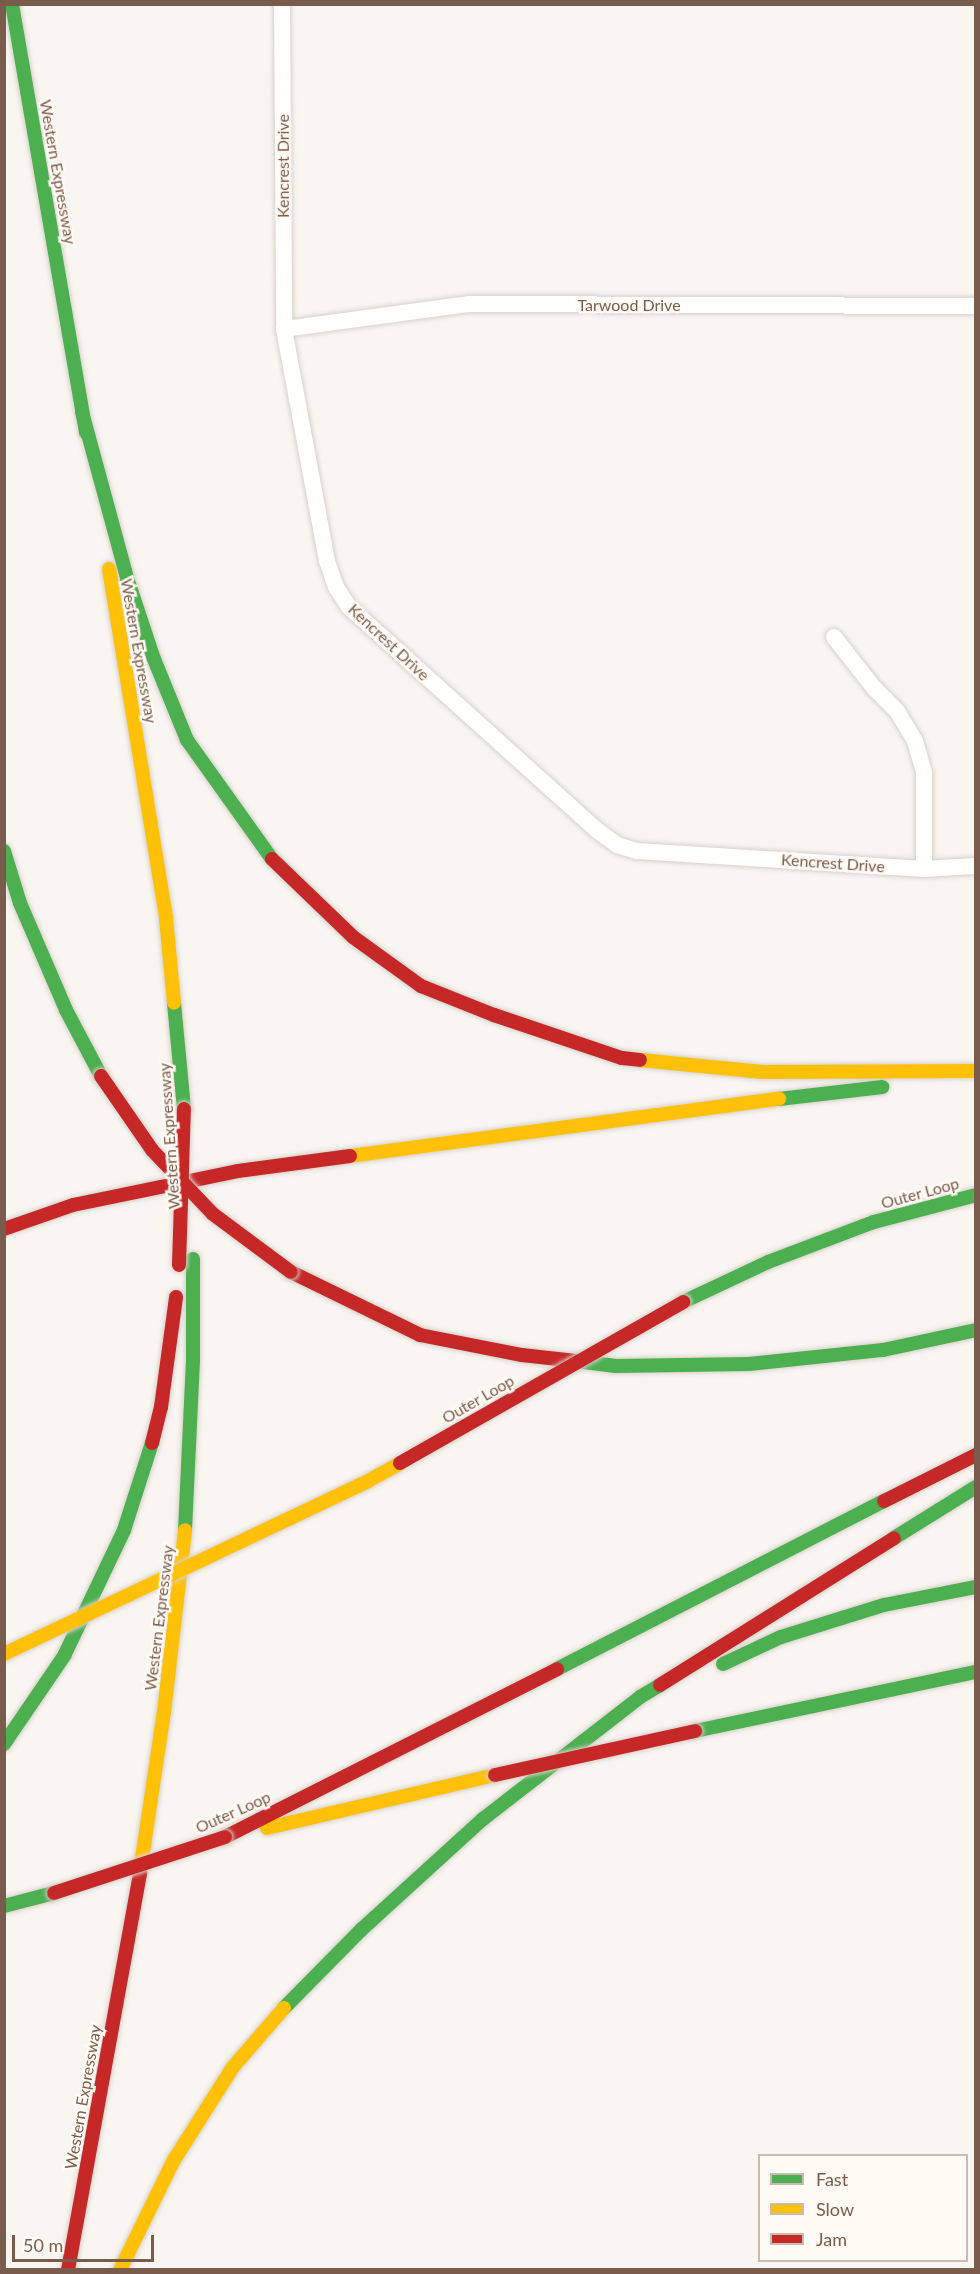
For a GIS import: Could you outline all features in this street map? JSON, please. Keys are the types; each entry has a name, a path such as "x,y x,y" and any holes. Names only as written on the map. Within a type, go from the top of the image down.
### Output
{"highway":[{"name":"Western Expressway","path":"12,4 166,918 184,1109 193,1259 193,1360 186,1533 164,1712 139,1879 68,2270"},
{"path":"82,412 127,578 154,659 187,740 269,856 353,936 421,986 494,1015 622,1059 762,1072 975,1072"},
{"path":"4,851 29,925 66,1010 101,1076 152,1150 213,1214 291,1272 420,1335 522,1355 616,1366 749,1364 883,1350 975,1330"},
{"path":"4,1229 73,1205 238,1172 975,1072"},
{"path":"4,1744 64,1656 124,1530 145,1470 161,1407 172,1336 178,1265 184,1109"},
{"name":"Outer Loop","path":"4,1654 368,1481 683,1302 768,1262 864,1226 975,1195"},
{"path":"34,1205 73,1205"},
{"name":"Outer Loop","path":"4,1906 54,1893 225,1837 411,1745 732,1577 975,1455"},
{"path":"120,2270 174,2160 233,2067 287,2004 362,1929 483,1819 640,1697 975,1487"},
{"path":"612,1718 781,1637 884,1605 975,1587"},
{"path":"225,1837 332,1815 495,1775 695,1731 975,1672"}],"street":[{"name":"Kencrest Drive","path":"282,4 284,329 327,561 336,587 349,607 598,831 617,845 638,850 924,869 975,866"},
{"name":"Tarwood Drive","path":"284,329 469,304 975,306"},
{"path":"834,637 874,688 897,711 915,741 924,772 924,869"}],"traffic: fast":[{"path":"12,4 86,433"},
{"path":"82,412 127,578 154,659 187,740 272,859"},
{"path":"4,851 20,903 66,1010 101,1076"},
{"path":"174,1003 184,1109"},
{"path":"779,1099 882,1087"},
{"path":"683,1302 768,1262 874,1222 976,1195"},
{"path":"185,1530 193,1360 193,1259"},
{"path":"576,1361 616,1366 749,1364 883,1350 976,1330"},
{"path":"4,1744 64,1656 124,1530 152,1443"},
{"path":"894,1538 976,1487"},
{"path":"557,1669 884,1501"},
{"path":"723,1664 781,1637 884,1605 976,1587"},
{"path":"695,1731 976,1672"},
{"path":"284,2008 362,1929 483,1819 640,1697 660,1685"},
{"path":"4,1906 54,1893"}],"traffic: slow":[{"path":"109,569 166,918 174,1003"},
{"path":"640,1060 762,1072 976,1071"},
{"path":"350,1156 779,1099"},
{"path":"4,1654 368,1481 400,1463"},
{"path":"140,1872 164,1712 185,1530"},
{"path":"267,1828 495,1775"},
{"path":"120,2270 174,2160 233,2067 284,2008"}],"traffic: jam":[{"path":"272,859 353,937 421,986 494,1015 622,1058 640,1060"},
{"path":"101,1076 152,1150 213,1214 291,1272"},
{"path":"179,1265 184,1109"},
{"path":"4,1229 73,1205 238,1171 350,1156"},
{"path":"291,1272 420,1335 522,1355 576,1361"},
{"path":"152,1443 161,1407 176,1297"},
{"path":"400,1463 683,1302"},
{"path":"884,1501 976,1455"},
{"path":"660,1685 894,1538"},
{"path":"225,1837 557,1669"},
{"path":"495,1775 695,1731"},
{"path":"54,1893 225,1837"},
{"path":"68,2270 140,1872"}]}
